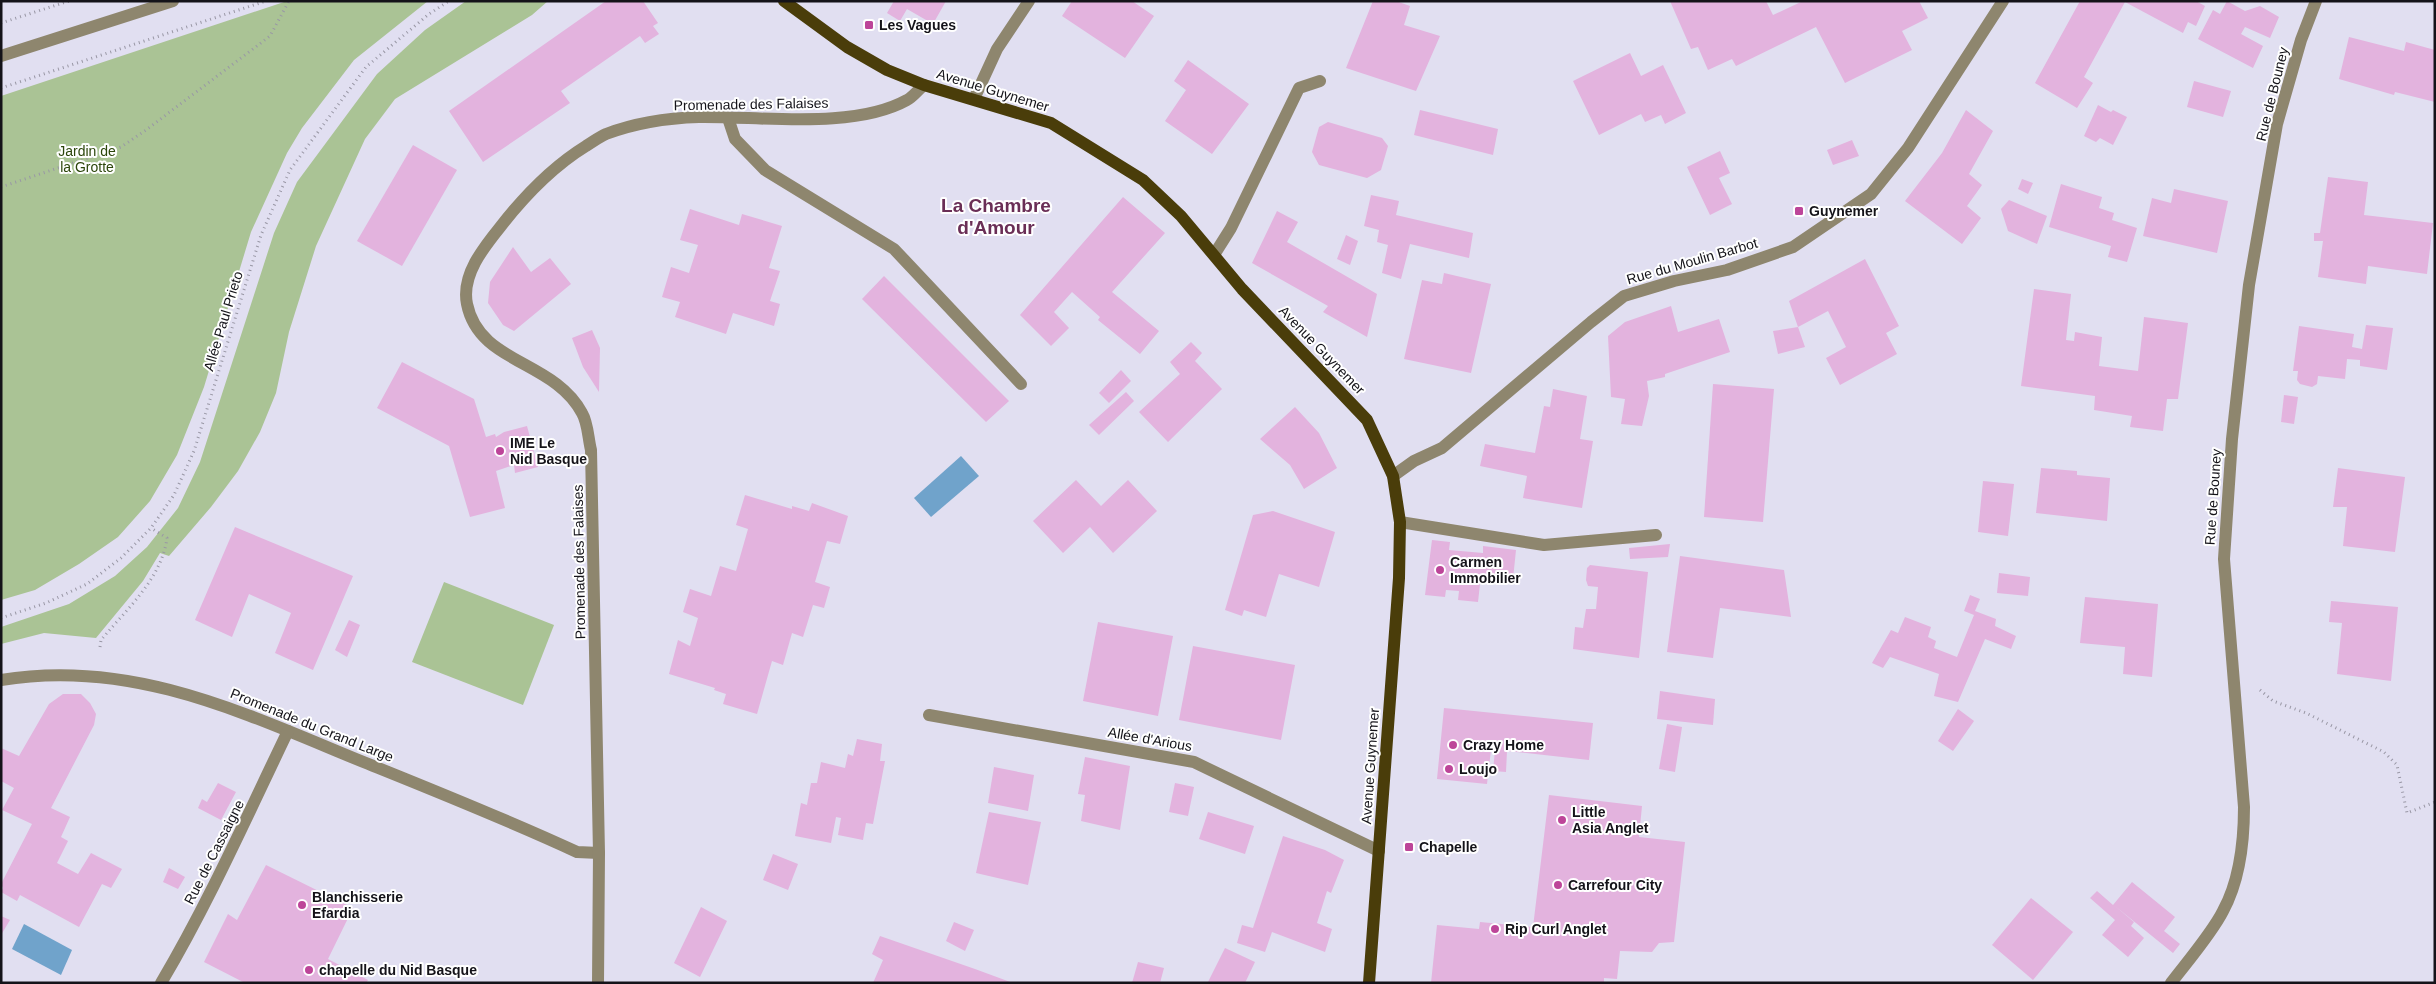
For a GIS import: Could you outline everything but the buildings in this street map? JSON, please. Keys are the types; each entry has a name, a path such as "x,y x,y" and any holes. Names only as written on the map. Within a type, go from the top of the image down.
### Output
{"main road":[{"name":"Avenue Guynemer","path":"784,1 847,47 887,70 924,85 1051,123 1143,180 1181,216 1242,289 1356,407 1366,420 1393,476 1400,522 1398,588 1369,983"}],"street":[{"path":"1,56 173,1"},
{"path":"974,99 997,50 1029,1"},
{"name":"Rue du Moulin Barbot","path":"1393,476 1414,461 1442,448 1590,322 1624,296 1674,281 1727,270 1793,247 1871,194 1908,148 2003,1"},
{"name":"Rue de Bouney","path":"2172,983 2223,912 2236,875 2244,834 2244,807 2224,559 2232,439 2250,286 2277,124 2301,40 2316,1"},
{"path":"1214,255 1231,228 1299,88 1320,81"},
{"name":"Promenade des Falaises","path":"598,983 599,854 591,450 583,414 568,392 538,370 494,348 476,329 466,303 467,285 472,267 523,198 570,156 604,134 650,122 699,117 815,118 871,114 907,100 924,85"},
{"path":"728,118 735,139 765,170 894,249 1021,384"},
{"path":"1400,522 1544,544 1656,535"},
{"name":"Promenade du Grand Large","path":"1,680 35,674 95,676 165,687 230,707 577,852 599,854"},
{"name":"Allée d'Arious","path":"929,715 1194,762 1379,851"},
{"name":"Rue de Cassaigne","path":"161,983 204,905 264,786 288,731"}],"path":[{"path":"1,23 69,1"},
{"path":"1,88 266,1"},
{"path":"1,187 121,146 146,130 270,36 289,1"},
{"name":"Allée Paul Prieto","path":"1,618 46,603 87,584 121,558 150,528 174,494 194,451 261,235 290,170 366,67 428,14 449,1"},
{"path":"100,647 101,640 151,579 165,555 167,538 150,528"},
{"path":"2258,686 2273,701 2306,713 2384,752 2397,764 2407,813 2435,802"}],"green space":[{"name":"Jardin de la Grotte","path":"287,1 428,1 354,60 302,128 287,153 251,232 204,387 177,455 150,501 118,537 79,564 35,590 1,600 1,96"},
{"path":"466,1 548,1 532,15 395,99 365,139 316,246 289,332 276,393 260,432 238,471 211,507 169,556 160,553 143,581 96,638 44,633 1,644 1,627 69,604 115,576 147,547 178,508 200,462 274,233 297,182 377,74 425,30"},
{"path":"444,582 554,625 523,705 412,662"}],"water":[{"path":"961,456 979,476 931,517 914,498"},
{"path":"24,924 72,950 61,975 12,949"}],"place":[{"name":"Les Vagues","path":"869,25"},
{"name":"Guynemer","path":"1799,211"},
{"name":"IME Le Nid Basque","path":"500,451"},
{"name":"Carmen Immobilier","path":"1440,570"},
{"name":"Crazy Home","path":"1453,745"},
{"name":"Loujo","path":"1449,769"},
{"name":"Little Asia Anglet","path":"1562,820"},
{"name":"Chapelle","path":"1409,847"},
{"name":"Carrefour City","path":"1558,885"},
{"name":"Blanchisserie Efardia","path":"302,905"},
{"name":"Rip Curl Anglet","path":"1495,929"},
{"name":"chapelle du Nid Basque","path":"309,970"}],"district":[{"name":"La Chambre d'Amour","path":"996,216"}]}
